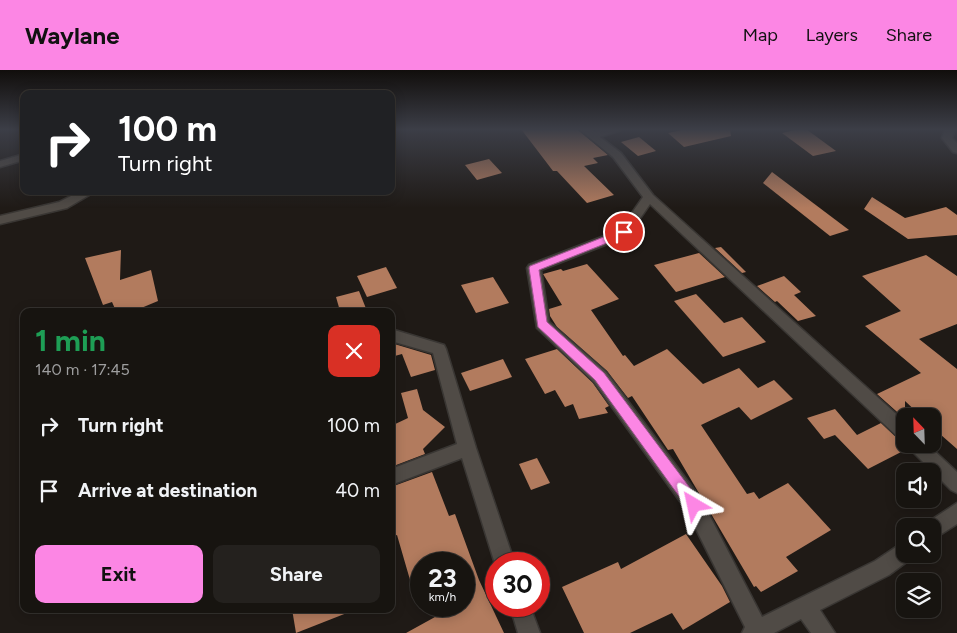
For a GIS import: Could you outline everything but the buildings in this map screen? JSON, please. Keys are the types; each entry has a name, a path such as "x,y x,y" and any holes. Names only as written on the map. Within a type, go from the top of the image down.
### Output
{"street":[{"path":"617,155 649,197 896,424"},
{"path":"0,166 20,158"},
{"path":"0,220 63,205 82,195"},
{"path":"649,197 624,232 534,268 542,324 600,377 694,505 756,632 882,568 896,558"},
{"path":"395,336 439,348 467,448 501,552"},
{"path":"395,476 467,448"},
{"path":"925,453 957,484"},
{"path":"941,524 957,512"},
{"path":"804,607 824,633"},
{"path":"524,617 529,633"}],"route":[{"path":"624,232 534,268 542,324 600,377 694,505"}]}
